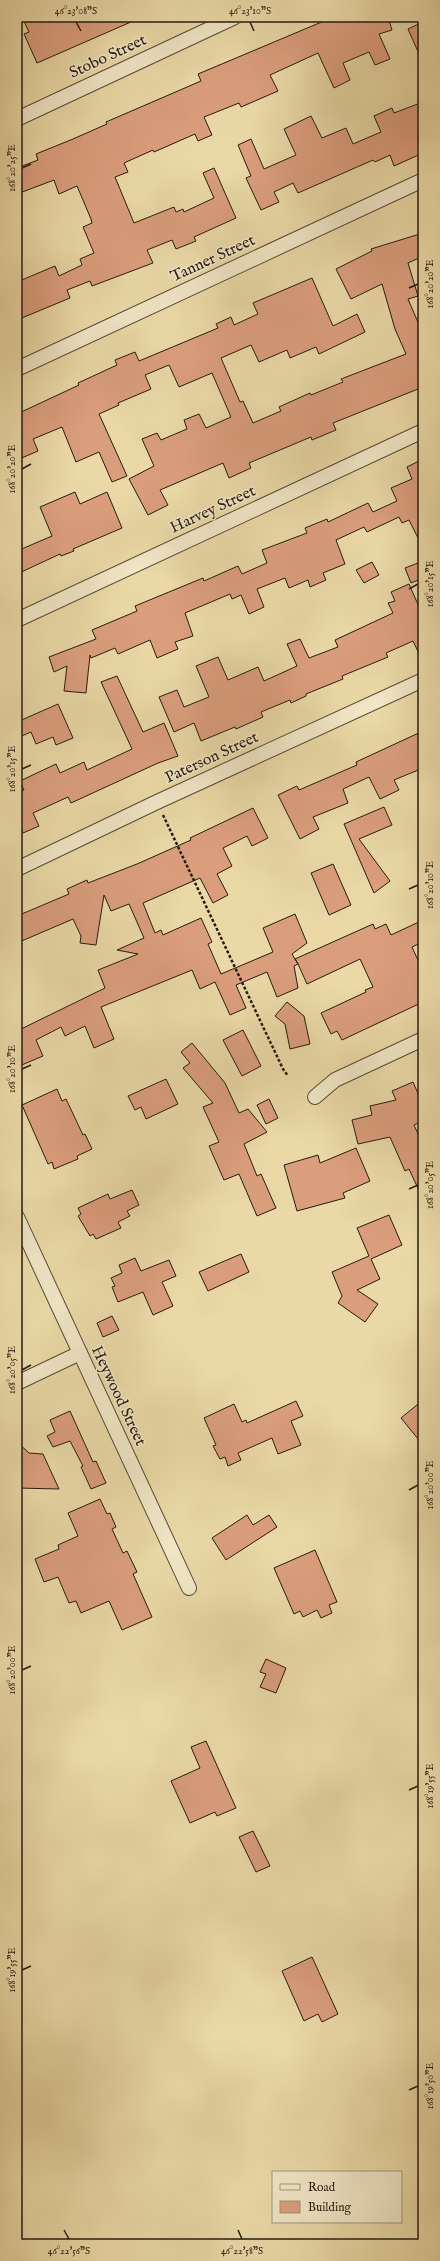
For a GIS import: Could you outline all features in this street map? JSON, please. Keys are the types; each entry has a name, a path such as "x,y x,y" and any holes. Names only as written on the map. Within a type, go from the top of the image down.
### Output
{"street":[{"name":"Stobo Street","path":"17,119 235,17"},
{"name":"Tanner Street","path":"17,369 423,180"},
{"name":"Harvey Street","path":"17,620 423,431"},
{"name":"Paterson Street","path":"17,870 157,802 423,680"},
{"path":"315,1097 335,1080 423,1039"},
{"name":"Heywood Street","path":"17,1217 189,1588"},
{"path":"17,1384 80,1353"}],"path":[{"path":"157,802 282,1069 288,1076"}],"building":[{"path":"22,17 140,18 37,63 24,34 29,32"},
{"path":"323,17 388,17 392,30 379,34 390,59 375,65 369,52 343,63 350,80 334,88 318,53 270,75 278,91 241,107 239,103 204,117 212,135 198,141 195,134 154,152 153,150 124,163 128,172 115,177 134,223 174,207 176,212 183,209 184,212 214,198 203,173 214,168 236,218 194,237 196,241 176,249 172,240 147,250 153,263 92,286 90,281 67,290 70,298 17,320 17,282 55,266 59,276 82,265 80,259 94,253 83,227 92,223 91,219 77,186 59,194 54,180 17,194 17,168 38,160 36,154 107,124 106,122 201,81 198,74 324,21"},
{"path":"423,22 423,63 408,29"},
{"path":"423,102 423,153 394,166 390,155 375,162 373,160 298,193 293,183 274,192 279,202 261,210 246,178 251,176 238,145 251,139 264,169 296,155 284,129 311,116 322,138 346,128 353,144 381,132 374,116 392,108 394,113"},
{"path":"423,233 423,256 408,263 418,296 408,299 423,334 423,387 333,423 336,430 312,440 311,437 249,463 251,468 229,478 223,463 160,490 168,505 148,515 129,479 154,466 142,439 157,433 161,440 187,429 184,420 199,414 206,428 231,417 212,373 179,387 169,365 145,375 151,389 118,403 119,405 99,414 127,476 112,482 99,452 76,462 62,427 33,439 38,451 17,460 17,414 79,385 78,383 117,365 115,360 135,352 139,361 218,328 216,324 231,317 234,325 258,314 253,303 312,278 333,326 357,314 365,332 319,354 316,347 290,358 287,350 259,362 251,345 221,358 240,402 243,401 253,423 281,411 279,407 310,393 311,395 343,382 341,379 406,354 395,329 382,284 351,299 336,269 372,251 371,249"},
{"path":"423,459 423,548 409,520 402,523 399,517 367,532 364,527 336,540 345,564 323,573 326,580 310,587 308,580 289,588 285,578 257,589 264,607 249,614 241,595 232,599 230,594 185,613 193,636 175,642 178,649 157,658 150,640 118,654 115,648 91,658 90,655 86,693 64,691 67,666 54,672 49,657 96,639 92,630 137,611 135,606 203,578 204,581 238,566 242,574 267,563 262,550 307,533 305,528 327,519 328,522 368,503 373,512 397,501 391,488 412,479 407,467"},
{"path":"75,492 80,504 107,492 122,528 73,549 74,551 61,556 60,554 17,574 17,551 52,536 40,507"},
{"path":"372,562 379,575 364,583 356,570"},
{"path":"418,563 423,578 411,583 405,568"},
{"path":"409,584 423,616 423,662 413,641 386,653 388,657 342,676 343,679 306,694 306,696 291,703 290,700 261,712 263,717 236,729 235,727 201,741 194,723 174,732 159,697 177,690 184,707 209,697 196,666 218,657 228,680 258,667 264,681 297,666 287,644 300,639 309,658 338,647 335,640 393,613 388,603 395,601 391,592"},
{"path":"117,676 143,732 164,723 178,756 158,763 71,803 68,797 33,813 39,826 23,833 17,820 17,793 24,790 20,781 56,764 60,773 84,762 87,770 132,749 101,682"},
{"path":"58,704 73,738 56,745 53,737 36,744 31,732 17,738 17,722"},
{"path":"423,731 423,768 394,780 399,790 380,799 369,777 343,789 348,803 313,817 319,829 300,839 278,795 297,786 299,790 357,765 356,762"},
{"path":"384,807 392,825 359,839 390,881 374,893 344,824"},
{"path":"253,808 268,838 252,846 247,836 223,848 232,866 217,874 228,895 213,903 200,878 143,903 155,933 161,930 163,935 201,918 212,942 208,944 221,974 273,952 263,928 295,914 307,943 292,954 295,959 373,924 375,929 386,924 391,935 423,920 423,942 412,947 423,971 423,1002 342,1040 337,1031 331,1034 321,1013 366,992 365,990 373,987 360,959 307,984 298,964 294,966 298,988 277,997 267,972 236,985 246,1008 230,1015 215,982 200,989 192,970 101,1007 114,1039 94,1048 85,1026 65,1036 61,1027 36,1040 43,1056 17,1067 17,1031 105,988 98,970 138,954 117,950 144,938 129,904 111,911 104,895 96,945 80,943 81,936 73,919 17,943 17,916 69,894 67,889 87,880 88,883 137,864 191,840 190,838"},
{"path":"333,864 351,905 329,915 311,873"},
{"path":"287,1002 304,1016 310,1044 290,1049 285,1024 275,1016"},
{"path":"243,1030 261,1066 242,1076 223,1040"},
{"path":"192,1043 225,1083 239,1113 248,1109 267,1132 244,1144 257,1176 261,1174 276,1208 257,1216 239,1174 224,1180 209,1146 219,1142 203,1107 213,1103 183,1068 190,1063 181,1052"},
{"path":"166,1079 178,1104 146,1119 141,1107 135,1110 128,1096"},
{"path":"413,1082 423,1105 423,1121 414,1125 423,1145 423,1199 409,1169 405,1171 390,1137 358,1144 352,1120 372,1115 370,1106 396,1100 392,1091"},
{"path":"57,1089 62,1101 66,1099 83,1135 85,1134 92,1149 77,1156 78,1159 54,1169 52,1162 48,1164 22,1105"},
{"path":"269,1099 278,1118 266,1124 257,1105"},
{"path":"356,1148 370,1181 343,1193 345,1198 297,1211 284,1165 318,1155 320,1163"},
{"path":"132,1190 139,1205 127,1211 130,1216 118,1222 121,1228 96,1239 93,1234 90,1236 78,1216 81,1214 78,1208 108,1194 110,1199"},
{"path":"389,1215 402,1245 371,1259 380,1279 357,1290 378,1304 365,1322 338,1303 342,1296 332,1272 369,1256 357,1228"},
{"path":"241,1254 249,1272 208,1291 199,1272"},
{"path":"135,1258 141,1271 169,1260 176,1276 162,1282 173,1306 153,1315 143,1292 118,1302 112,1287 115,1286 111,1278 122,1273 119,1265"},
{"path":"112,1316 119,1330 103,1337 97,1323"},
{"path":"423,1400 423,1445 401,1418"},
{"path":"296,1401 303,1416 291,1421 301,1445 278,1454 272,1438 238,1453 241,1460 228,1466 225,1457 220,1459 213,1446 216,1445 204,1418 234,1404 242,1422 246,1420 247,1423"},
{"path":"70,1411 93,1462 96,1461 106,1483 91,1489 81,1467 83,1466 70,1441 53,1447 47,1436 55,1432 50,1420"},
{"path":"17,1442 29,1453 43,1454 59,1489 17,1488"},
{"path":"100,1499 107,1514 110,1513 116,1527 112,1529 123,1553 127,1551 137,1572 133,1574 152,1617 122,1630 109,1601 81,1613 76,1601 69,1603 58,1577 44,1582 35,1559 59,1549 58,1545 78,1536 68,1513"},
{"path":"247,1515 253,1525 269,1515 277,1527 226,1560 212,1538"},
{"path":"315,1550 337,1602 329,1605 332,1613 321,1618 317,1610 303,1617 300,1611 294,1614 274,1568"},
{"path":"266,1659 286,1668 276,1693 260,1687 266,1674 260,1672"},
{"path":"206,1741 236,1808 217,1816 215,1812 190,1823 171,1781 200,1768 191,1747"},
{"path":"253,1831 270,1866 256,1872 239,1837"},
{"path":"312,1957 338,2014 322,2022 318,2014 304,2021 282,1971"}]}
